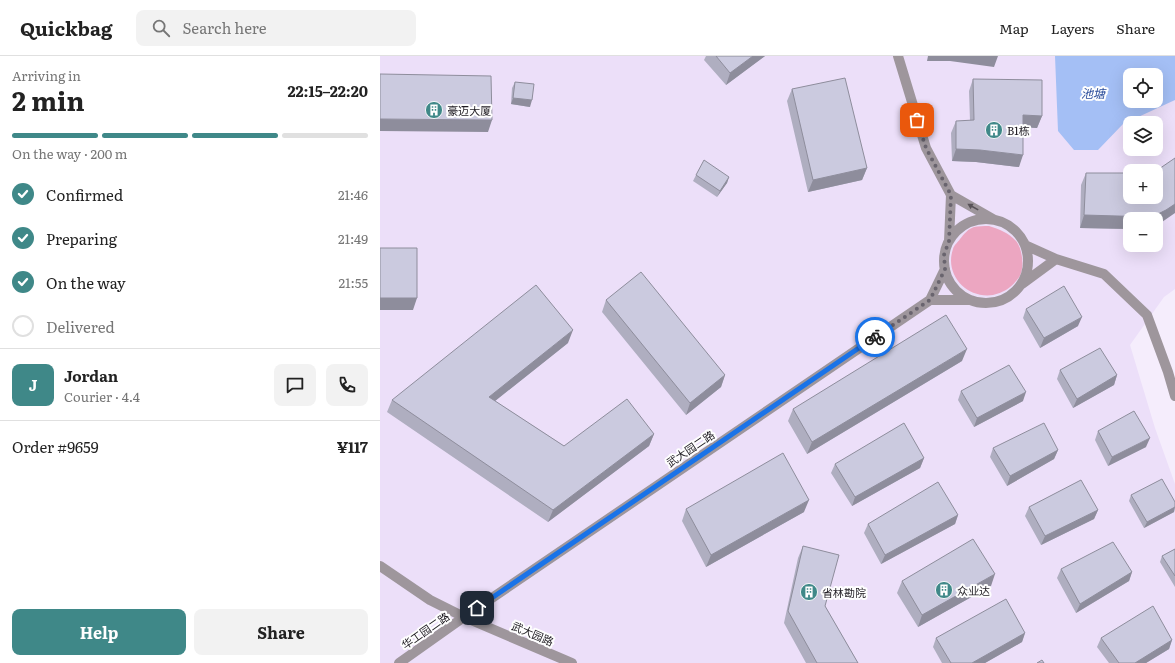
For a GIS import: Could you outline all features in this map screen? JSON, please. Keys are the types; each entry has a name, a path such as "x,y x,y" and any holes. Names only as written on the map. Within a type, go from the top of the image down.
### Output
{"street":[{"path":"898,56 926,148 951,195 949,241"},
{"path":"951,195 995,220 1008,225 1018,233 1025,245 1028,258 1027,272 1021,285"},
{"path":"970,300 958,293 949,282 945,269 944,255 949,241 957,230 968,223 981,219 995,220"},
{"path":"1025,245 1056,259 1104,274 1147,315 1168,372 1175,396"},
{"path":"945,269 930,300 970,300 984,303 998,302 1011,295 1021,285 1056,259"},
{"name":"武大园二路","path":"464,617 930,300"},
{"name":"武大园路","path":"380,566 430,600 464,617 572,663"},
{"name":"华工园二路","path":"399,663 464,617"}],"shaded area":[{"path":"380,56 1175,56 1175,289 1164,297 1130,345 1155,428 1175,484 1175,663 380,663"},
{"path":"989,226 1004,232 1016,241 1022,256 1022,265 1020,276 1009,288 1003,292 993,295 983,295 967,289 960,283 952,268 951,259 954,246 968,230 976,227"}],"water":[{"name":"池塘","path":"1055,56 1175,56 1175,100 1163,106 1163,68 1123,68 1123,108 1158,108 1140,116 1123,116 1123,124 1098,150 1074,150 1058,131"}],"building":[{"path":"716,56 753,56 730,73"},
{"name":"豪迈大厦","path":"380,74 491,76 492,120 380,119"},
{"path":"845,78 867,168 813,180 792,89"},
{"name":"B1栋","path":"973,79 1042,80 1042,116 1023,115 1023,155 956,149 956,121 974,120"},
{"path":"515,82 534,84 532,100 513,98"},
{"path":"1175,158 1175,204 1166,210 1162,212 1123,212 1123,216 1084,215 1086,173 1123,173 1123,204 1163,204 1163,166"},
{"path":"704,160 729,177 720,191 696,175"},
{"path":"380,248 417,248 417,298 380,298"},
{"path":"641,272 725,375 690,403 606,300"},
{"path":"536,285 573,330 489,397 564,446 627,399 654,434 553,510 392,400"},
{"path":"1064,286 1082,317 1044,338 1026,309"},
{"path":"946,315 967,349 812,442 793,409"},
{"path":"1100,348 1117,375 1077,399 1060,370"},
{"path":"1009,365 1026,392 977,418 961,391"},
{"path":"1134,411 1150,438 1112,457 1098,431"},
{"path":"904,423 924,458 855,497 835,464"},
{"path":"1044,423 1058,450 1010,476 993,448"},
{"path":"783,453 809,500 711,555 686,509"},
{"path":"1162,479 1175,502 1175,507 1147,522 1131,495"},
{"path":"1081,480 1098,510 1045,536 1029,507"},
{"path":"938,482 958,515 885,555 868,524"},
{"name":"众业达","path":"973,539 995,574 922,615 902,581"},
{"path":"1113,542 1132,572 1080,604 1061,569"},
{"name":"省林勘院","path":"803,546 839,555 825,606 858,663 817,663 788,611"},
{"path":"1175,549 1175,576 1162,556"},
{"path":"1006,599 1025,633 972,663 951,663 936,638"},
{"path":"1153,606 1172,640 1135,663 1119,663 1101,638"},
{"path":"1042,660 1044,663 1037,663"}],"way so far":[{"path":"875,337 930,300 945,269 944,255 949,241 951,195 926,148 917,120"}],"place":[{"name":"豪迈大厦","path":"434,110"},
{"name":"B1栋","path":"994,130"},
{"name":"众业达","path":"944,590"},
{"name":"省林勘院","path":"809,592"}],"route":[{"path":"477,608 875,337"}]}
